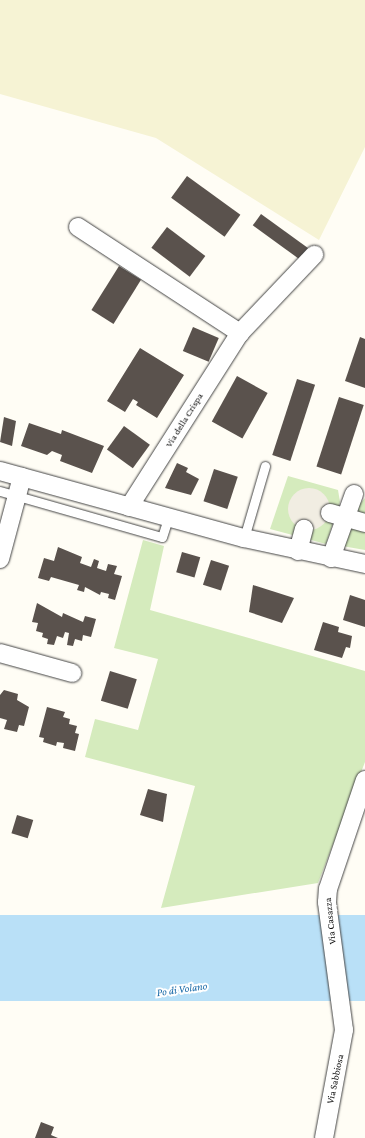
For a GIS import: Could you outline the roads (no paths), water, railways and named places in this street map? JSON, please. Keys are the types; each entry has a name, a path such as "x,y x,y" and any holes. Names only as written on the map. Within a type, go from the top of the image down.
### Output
{"street":[{"path":"78,226 240,333"},
{"name":"Via della Crispa","path":"129,507 240,333 314,255"},
{"path":"0,471 244,538 298,551 365,564"},
{"path":"0,559 22,477"},
{"path":"331,558 337,515 354,494"},
{"path":"337,515 365,523"},
{"path":"298,551 304,529"},
{"path":"0,653 72,672"},
{"name":"Via Casazza","path":"343,1019 327,902 330,878 365,780"},
{"name":"Via Sabbiosa","path":"324,1138 342,1046 343,1019"}],"lane":[{"path":"244,538 265,466"},
{"path":"0,491 162,536 168,518"},
{"name":"Via della Crispa","path":"124,525 129,507"}],"water":[{"name":"Po di Volano","path":"0,915 365,915 365,1001 0,1001"}]}
